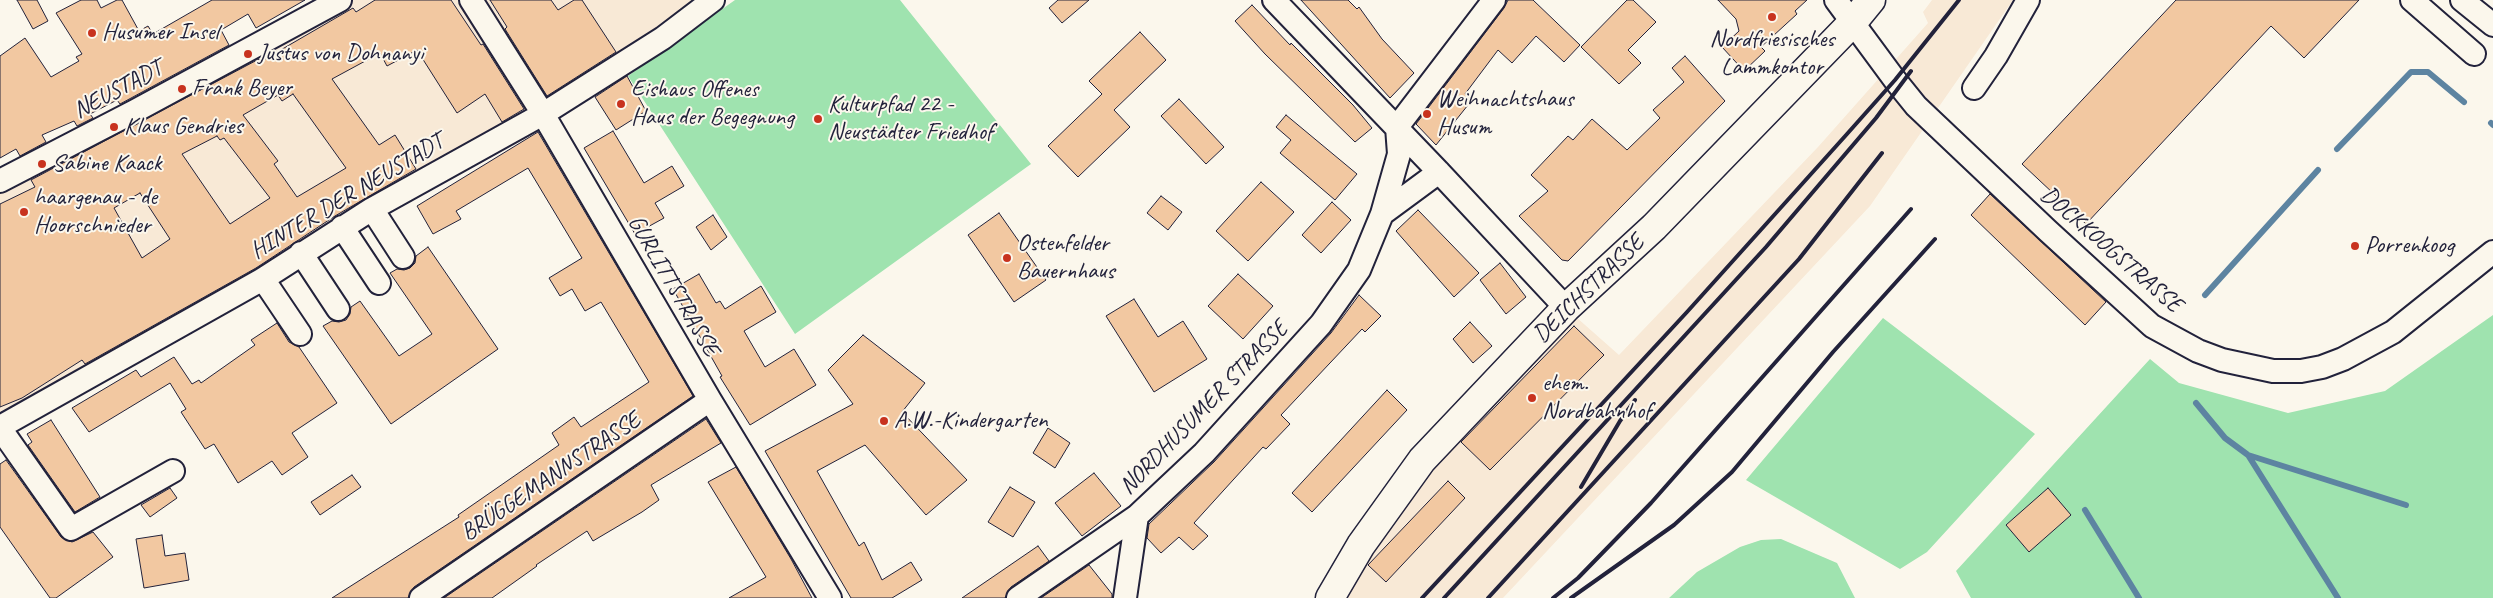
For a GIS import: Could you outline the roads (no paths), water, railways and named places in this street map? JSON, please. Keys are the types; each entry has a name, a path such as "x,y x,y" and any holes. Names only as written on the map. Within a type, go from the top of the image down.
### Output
{"main road":[{"name":"DEICHSTRASSE","path":"1330,598 1361,545 1422,460 1566,308 1654,227 1853,22 1871,0"}],"street":[{"name":"NEUSTADT","path":"0,181 135,111 340,0"},
{"name":"GURLITTSTRASSE","path":"471,0 543,114 710,400 830,598"},
{"name":"HINTER DER NEUSTADT","path":"173,471 70,529 0,427 263,279 372,209 543,114 663,38 713,0"},
{"path":"1274,0 1440,172 1566,308"},
{"path":"1397,127 1494,0"},
{"name":"DOCKKOOGSTRASSE","path":"1836,0 1916,106 2048,231 2152,326 2180,343 2214,357 2273,371 2301,371 2343,359 2393,332 2493,252"},
{"path":"1974,88 1996,56 2028,0"},
{"path":"2412,0 2474,54"},
{"path":"2462,0 2493,25"},
{"name":"NORDHUSUMER STRASSE","path":"1018,598 1137,516 1204,453 1321,324 1359,270 1382,214 1399,154 1397,127"},
{"path":"1382,214 1440,172"},
{"path":"372,209 403,257"},
{"path":"342,227 379,283"},
{"path":"301,254 338,309"},
{"path":"263,279 300,334"},
{"name":"BRÜGGEMANNSTRASSE","path":"421,598 710,400"},
{"path":"1124,598 1137,516"}],"waterway":[{"path":"2337,149 2411,72 2428,72 2464,102"},
{"path":"2205,295 2318,170"},
{"path":"2196,403 2225,438 2248,455 2406,505"},
{"path":"2248,455 2338,598"},
{"path":"2085,510 2139,598"}],"railway":[{"path":"1422,598 1687,312 1847,134 1895,80 1959,0"},
{"path":"1444,598 1766,247 1876,118 1911,71"},
{"path":"1488,598 1799,259 1882,153"},
{"path":"1553,598 1578,578 1651,503 1911,209"},
{"path":"1571,598 1674,525 1732,472 1833,352 1935,239"},
{"path":"1581,487 1620,421 1635,400"}],"place":[{"name":"Nordfriesisches Lammkontor","path":"1772,17"},
{"name":"Husumer Insel","path":"92,33"},
{"name":"Justus von Dohnanyi","path":"248,54"},
{"name":"Frank Beyer","path":"182,89"},
{"name":"Eishaus Offenes Haus der Begegnung","path":"621,104"},
{"name":"Weihnachtshaus Husum","path":"1427,114"},
{"name":"Kulturpfad 22 - Neustädter Friedhof","path":"818,119"},
{"name":"Klaus Gendries","path":"114,127"},
{"name":"Sabine Kaack","path":"42,164"},
{"name":"haargenau - de Hoorschnieder","path":"24,212"},
{"name":"Porrenkoog","path":"2355,246"},
{"name":"Ostenfelder Bauernhaus","path":"1007,258"},
{"name":"ehem. Nordbahnhof","path":"1532,398"},
{"name":"A.W.-Kindergarten","path":"884,421"}]}
